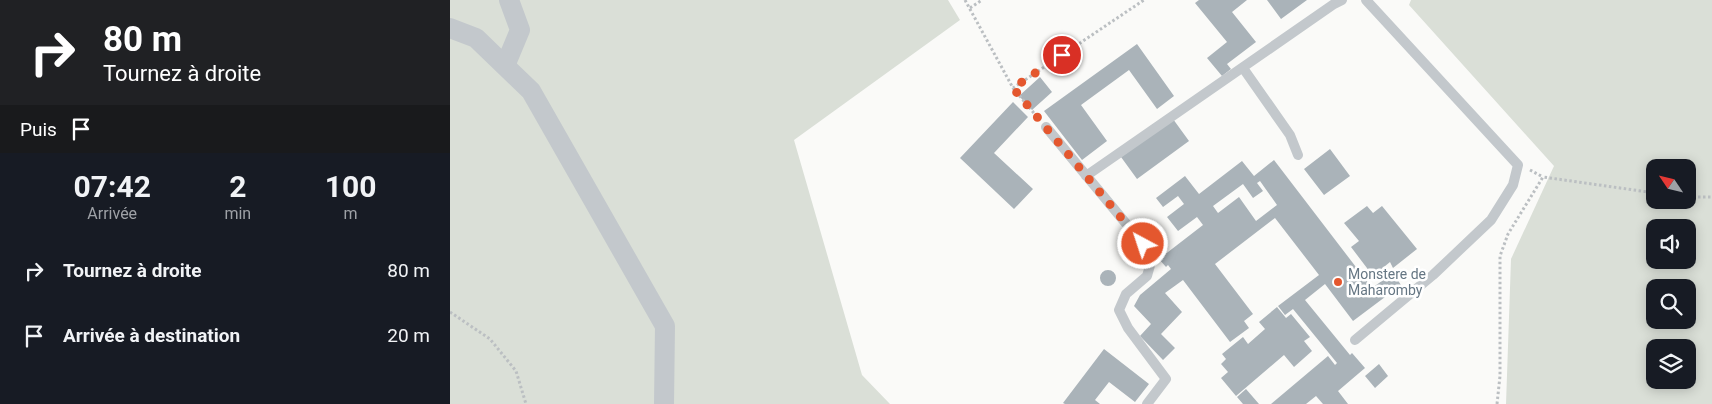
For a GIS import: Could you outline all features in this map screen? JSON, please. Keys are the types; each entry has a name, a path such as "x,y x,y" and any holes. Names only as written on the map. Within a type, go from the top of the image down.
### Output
{"street":[{"path":"505,66 520,30 509,0"},
{"path":"450,28 476,38 531,91 665,326 664,404"}],"lane":[{"path":"1086,176 1342,0"},
{"path":"1355,340 1433,275 1491,220 1513,185 1518,165 1366,0"},
{"path":"1243,68 1290,135 1298,155"},
{"path":"1046,127 1143,244 1151,262 1147,276 1126,294 1119,310 1128,328 1166,379 1147,404"}],"path":[{"path":"965,0 1013,88 1046,127"},
{"path":"970,8 982,0"},
{"path":"1013,88 1144,0"},
{"path":"1497,404 1500,376 1500,256 1508,234 1543,176 1646,192"},
{"path":"1696,197 1712,197"},
{"path":"450,312 490,339 516,371 526,404"}],"shaded area":[{"path":"450,0 948,0 960,20 794,140 862,375 890,404 450,404"},
{"path":"1411,0 1712,0 1712,404 1506,404 1511,259 1554,166 1409,5"}],"building":[{"path":"1199,0 1247,0 1232,12 1256,42 1227,64 1231,69 1222,76 1207,58 1227,42 1195,3"},
{"path":"1267,0 1307,0 1281,19"},
{"path":"1137,44 1174,96 1157,109 1129,70 1081,105 1107,141 1082,160 1044,111"},
{"path":"1040,77 1052,92 1032,110 1019,96"},
{"path":"1013,102 1028,117 994,153 1033,189 1014,209 960,158"},
{"path":"1173,119 1189,141 1137,179 1121,157"},
{"path":"1330,149 1350,176 1324,195 1304,169"},
{"name":"Monstere de Maharomby","path":"1274,160 1372,288 1393,273 1401,285 1353,321 1325,284 1305,300 1350,355 1352,353 1365,368 1338,391 1348,404 1323,404 1316,396 1306,404 1271,404 1328,356 1335,365 1337,363 1293,309 1285,315 1278,306 1319,275 1275,218 1215,264 1253,314 1244,321 1249,328 1230,342 1183,280 1165,293 1182,312 1161,334 1175,348 1163,360 1140,336 1151,324 1134,306 1140,295 1171,269 1168,265 1166,267 1159,259 1203,225 1197,217 1178,231 1167,217 1184,204 1178,196 1163,207 1156,198 1185,176 1199,194 1242,161 1254,176","holes":["1260,181 1277,205 1256,221 1239,197 1218,213 1213,206 1243,184 1253,198 1263,191 1257,183"]},
{"path":"1367,206 1373,213 1382,206 1417,249 1393,268 1390,262 1373,276 1351,247 1359,241 1344,223"},
{"path":"1105,270 1111,270 1116,275 1114,284 1105,286 1100,281 1100,275"},
{"path":"1277,307 1286,318 1291,314 1310,337 1304,341 1312,351 1294,367 1284,355 1236,396 1221,378 1228,372 1221,364 1226,359 1222,354 1243,337 1248,344 1265,329 1259,322"},
{"path":"1104,349 1149,384 1135,402 1109,382 1095,400 1100,404 1063,403"},
{"path":"1379,364 1388,376 1375,388 1365,376"},
{"path":"1246,389 1259,404 1243,404 1237,397"}],"place":[{"name":"Monstere de Maharomby","path":"1338,282"}],"route":[{"path":"1062,55 1013,88 1019,98 1046,127 1143,244"}]}
